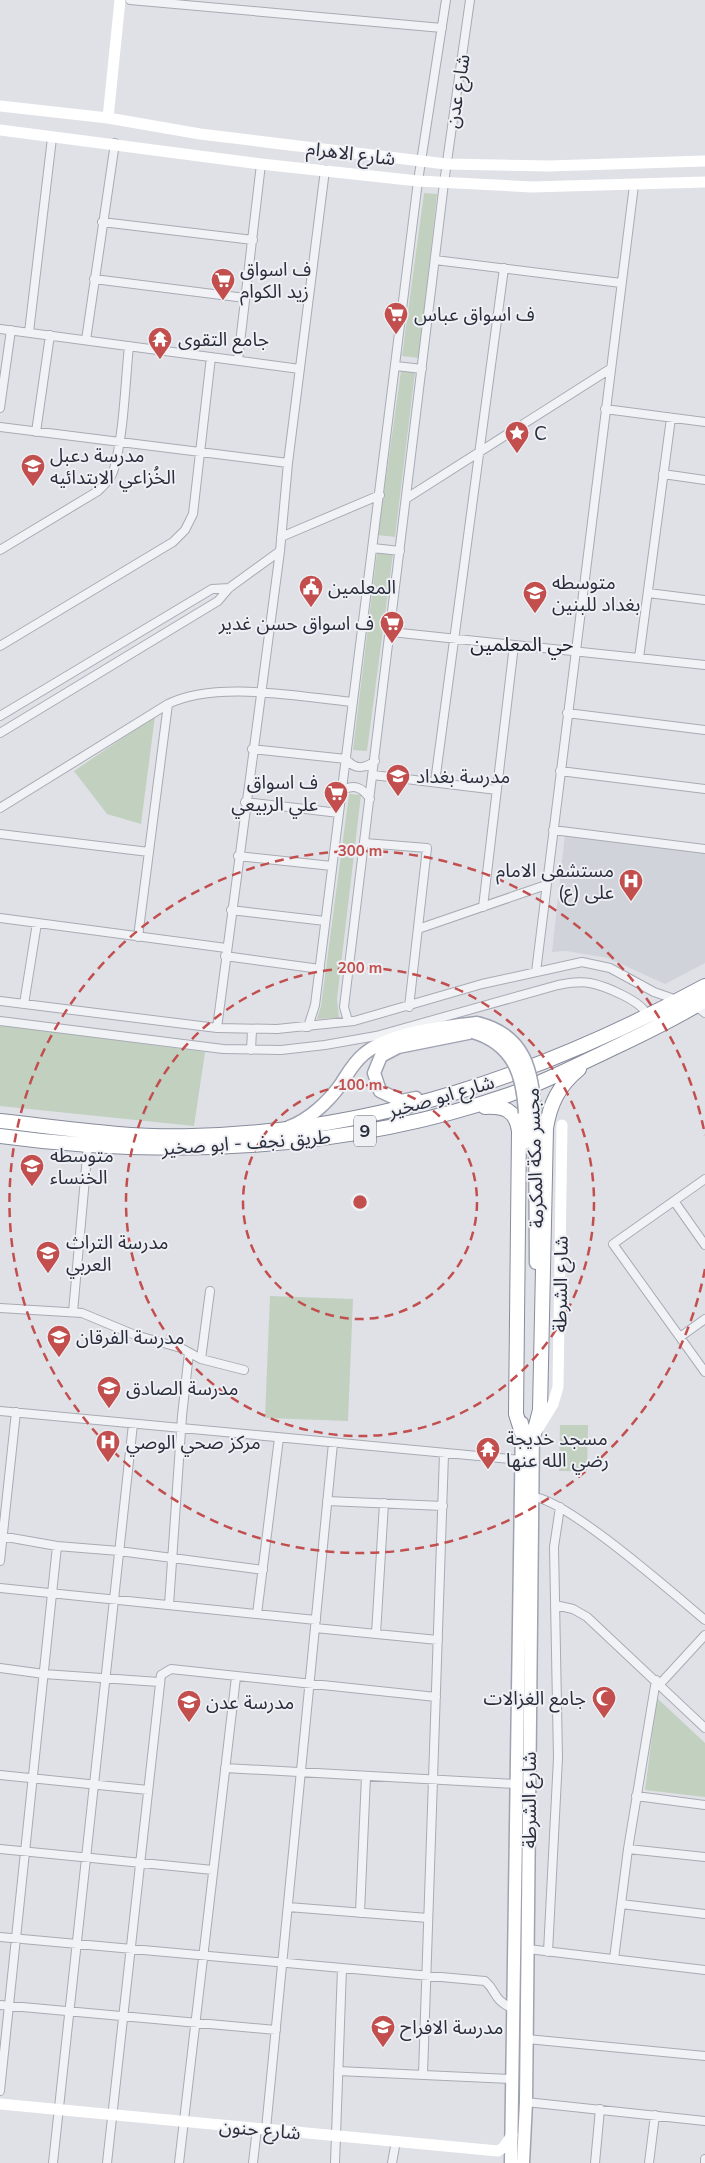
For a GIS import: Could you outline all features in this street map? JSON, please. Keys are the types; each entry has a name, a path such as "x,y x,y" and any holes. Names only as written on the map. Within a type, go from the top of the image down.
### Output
{"highway":[{"name":"9","path":"678,1000 705,986"},
{"name":"شارع ابو صخير","path":"193,1136 282,1130 385,1113 470,1088 571,1053 678,1000"},
{"name":"طريق نجف - ابو صخير","path":"0,1136 42,1142 154,1149 252,1144 346,1134 454,1111 491,1101 544,1082 702,1007"},
{"path":"527,1435 540,1410 544,1151 547,1123 551,1107 561,1087 576,1072 601,1054"},
{"path":"454,1111 479,1107 504,1107 512,1112 517,1120 519,1157 516,1414 527,1435"},
{"name":"طريق نجف - ابو صخير","path":"0,1121 73,1130 149,1136 193,1136"},
{"path":"42,1142 46,1134 43,1126"},
{"path":"72,1144 69,1137 73,1130"}],"main road":[{"path":"108,118 120,0"},
{"name":"شارع الاهرام","path":"0,106 108,118 200,134 446,164 549,166 705,162"},
{"name":"شارع الاهرام","path":"0,130 52,138 176,151 261,164 444,183 532,187 705,182"},
{"path":"176,151 182,141 178,131"},
{"path":"196,154 194,142 200,134"},
{"path":"470,1088 447,1090 401,1101 380,1091 374,1073 381,1056 388,1050 475,1027"},
{"path":"282,1130 296,1124 324,1102 356,1062 373,1048 411,1034 475,1027"},
{"name":"مجسر مكة المكرمة","path":"475,1027 501,1046 515,1062 530,1113 530,1253"},
{"name":"شارع الشرطة","path":"523,2163 526,2102 528,1949 521,1460 527,1435 553,1404 558,1386 562,1125"},
{"name":"شارع الشرطة","path":"524,1630 533,1497 527,1435 530,1253"},
{"name":"شارع الشرطة","path":"511,2163 516,1784 524,1651"},
{"name":"شارع حنون","path":"0,2104 498,2151"},
{"path":"511,2163 506,2155 498,2151 504,2147 512,2134"}],"street":[{"path":"130,0 442,28"},
{"name":"شارع عدن","path":"305,1027 308,1027 315,1005 320,969 418,181 446,0"},
{"name":"شارع عدن","path":"354,1021 348,1022 344,1007 446,164 470,0"},
{"path":"29,332 52,138"},
{"path":"86,340 114,143"},
{"path":"238,360 261,164"},
{"path":"217,1028 259,693 280,551 288,463 325,170"},
{"path":"536,972 634,185"},
{"path":"102,222 253,240"},
{"path":"435,260 621,283"},
{"path":"436,782 504,268"},
{"path":"94,279 245,298"},
{"path":"0,329 238,360 300,370"},
{"path":"0,408 12,330"},
{"path":"36,432 50,335"},
{"path":"0,550 98,490 109,481 114,470 119,442 129,346"},
{"path":"0,646 173,542 185,530 193,514 211,357"},
{"path":"396,366 422,369"},
{"path":"407,498 610,370"},
{"path":"605,409 705,422"},
{"path":"639,658 670,418"},
{"path":"0,427 288,463"},
{"path":"663,474 705,480"},
{"path":"281,537 380,494"},
{"path":"373,548 400,551"},
{"path":"0,733 218,601 229,588 280,551"},
{"path":"0,716 212,589 229,588"},
{"path":"648,593 705,600"},
{"path":"390,632 705,665"},
{"path":"483,907 514,645"},
{"path":"60,679 67,691"},
{"path":"0,808 168,704 204,692 259,693 353,702"},
{"path":"138,937 168,704"},
{"path":"568,713 705,730"},
{"path":"252,749 346,759 354,767 360,768 375,761"},
{"path":"560,771 705,789"},
{"path":"373,774 497,790"},
{"path":"342,791 352,786 358,787 370,799"},
{"path":"245,802 339,813"},
{"path":"553,830 705,849"},
{"path":"0,834 149,852"},
{"path":"365,844 427,848 410,1006"},
{"path":"238,856 332,866"},
{"path":"418,929 546,885"},
{"path":"231,910 326,921"},
{"path":"0,918 138,937 320,969"},
{"path":"24,1004 37,923"},
{"path":"0,1001 217,1028 252,1030 305,1027 354,1021 482,984 574,962 592,963 610,968 654,992 678,1000"},
{"path":"0,1021 224,1049 303,1048 350,1041 575,982 591,983 605,988 640,1005 648,1015"},
{"path":"251,1050 252,1030"},
{"path":"73,1312 88,1145"},
{"path":"705,1179 614,1244 705,1372"},
{"path":"674,1201 705,1245"},
{"path":"201,1359 210,1291"},
{"path":"0,1308 73,1312 104,1321 143,1337 176,1346 201,1359 244,1370"},
{"path":"680,1337 705,1319"},
{"path":"169,1605 189,1353"},
{"path":"0,1411 521,1460"},
{"path":"0,1562 1,1536 16,1412"},
{"path":"53,2163 133,1424"},
{"path":"257,1614 279,1438"},
{"path":"253,2163 262,2129 276,2030 333,1443"},
{"path":"423,2074 428,1976 428,1918 444,1454"},
{"path":"533,1497 546,1499 560,1507 617,1549 705,1620"},
{"path":"327,1500 443,1506"},
{"path":"376,1634 384,1503"},
{"path":"548,1952 558,1758 554,1547 560,1507"},
{"path":"1,1536 57,1546 119,1551 262,1570"},
{"path":"0,2091 57,1546"},
{"path":"0,1588 257,1614 376,1634 438,1640"},
{"path":"555,1605 573,1609 587,1617 705,1728"},
{"path":"614,1959 636,1796 658,1682 705,1635"},
{"path":"0,1668 44,1674 159,1682"},
{"path":"108,2163 161,1675 171,1669 436,1697"},
{"path":"179,2163 236,1677"},
{"path":"225,1768 516,1784"},
{"path":"0,1775 148,1790"},
{"path":"360,1913 366,1776"},
{"path":"636,1796 705,1805"},
{"path":"0,1849 213,1870"},
{"path":"628,1849 705,1858"},
{"path":"621,1904 705,1914"},
{"path":"288,1907 428,1918"},
{"path":"0,1937 485,1981 496,1999 513,2009"},
{"path":"528,1949 705,1970"},
{"path":"334,2163 342,1968"},
{"path":"0,2005 276,2030"},
{"path":"526,2039 705,2056"},
{"path":"338,2071 512,2079"},
{"path":"526,2102 705,2120"},
{"path":"595,2163 600,2109"},
{"path":"649,2163 655,2115"},
{"path":"392,2163 396,2141"}],"shaded area":[{"name":"مستشفی الامام علی (ع)","path":"565,834 705,853 705,963 665,984 608,958 566,951 552,952"}],"green space":[{"path":"424,193 437,194 419,358 402,356"},
{"path":"401,371 415,372 395,537 378,535"},
{"path":"377,553 393,554 367,751 353,750"},
{"path":"155,716 141,824 107,814 74,771"},
{"path":"349,794 361,795 337,999 339,1018 317,1019 321,1006"},
{"path":"0,1025 205,1052 194,1126 0,1106"},
{"path":"270,1296 353,1299 348,1421 265,1418"},
{"path":"560,1425 588,1425 587,1471 559,1471"},
{"path":"657,1698 705,1743 705,1797 645,1790"}],"place":[{"name":"ف اسواق زيد الكوام","path":"223,301"},
{"name":"ف اسواق عباس","path":"396,335"},
{"name":"جامع التقوى","path":"160,360"},
{"name":"C","path":"517,454"},
{"name":"مدرسة دعبل الخُزاعي الابتدائيه","path":"33,487"},
{"name":"المعلمين","path":"311,608"},
{"name":"متوسطه بغداد للبنين","path":"535,614"},
{"name":"ف اسواق حسن غدير","path":"392,644"},
{"name":"مدرسة بغداد","path":"398,797"},
{"name":"ف اسواق علي الربيعي","path":"336,814"},
{"name":"مستشفی الامام علی (ع)","path":"631,902"},
{"name":"متوسطه الخنساء","path":"32,1187"},
{"name":"مدرسة التراث العربي","path":"48,1274"},
{"name":"مدرسة الفرقان","path":"59,1358"},
{"name":"مدرسة الصادق","path":"109,1409"},
{"name":"مركز صحي الوصي","path":"108,1463"},
{"name":"مسجد خديجة رضي الله عنها","path":"488,1470"},
{"name":"جامع الغزالات","path":"604,1719"},
{"name":"مدرسة عدن","path":"189,1723"},
{"name":"مدرسة الافراح","path":"383,2048"}],"district":[{"name":"حي المعلمين","path":"522,644"}]}
